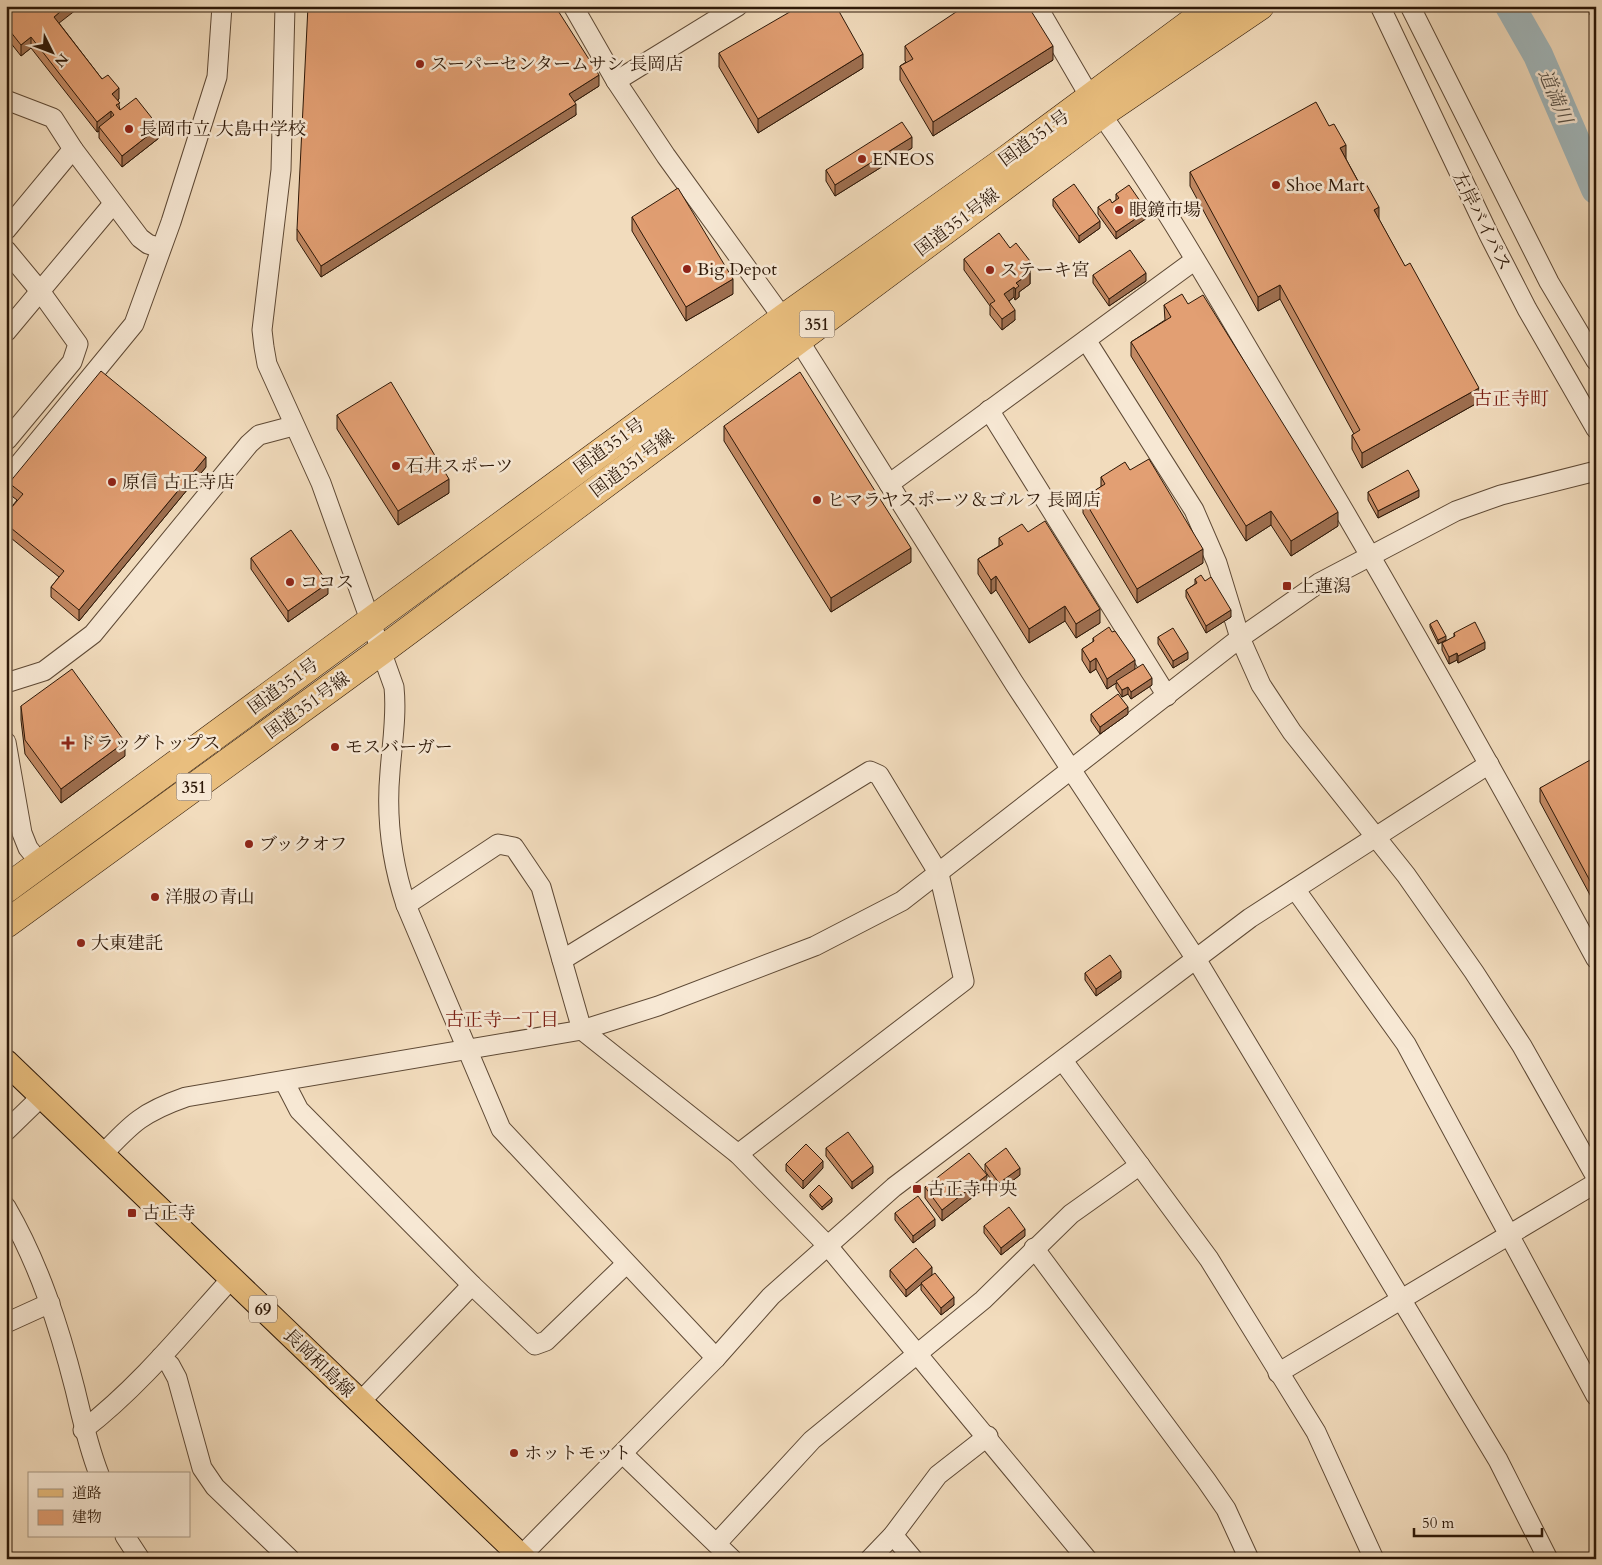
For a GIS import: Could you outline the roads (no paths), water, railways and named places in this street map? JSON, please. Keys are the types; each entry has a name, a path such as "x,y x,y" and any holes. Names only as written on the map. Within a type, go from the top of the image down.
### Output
{"highway":[{"name":"国道351号","path":"6,889 372,621 791,329 1096,106 1214,6"},
{"name":"351","path":"1096,106 1260,6"},
{"name":"国道351号線","path":"6,924 381,651 791,329"}],"main road":[{"name":"長岡和島線","path":"6,1062 521,1558"}],"street":[{"path":"6,480 134,324 171,222 217,78 222,6"},
{"path":"285,6 281,170 262,330 267,364 293,426 321,483 372,621 394,687 396,702 389,810 396,875 406,905 501,1129 716,1358"},
{"path":"573,6 616,81 666,156 791,329 1071,771 1196,959 1498,1460 1548,1559"},
{"path":"616,81 738,6"},
{"path":"1037,6 1096,106 1126,149 1195,260 1371,554 1596,959"},
{"name":"左岸バイパス","path":"1380,6 1489,235 1527,309 1596,429"},
{"name":"左岸バイパス","path":"1410,6 1549,282 1596,361"},
{"path":"6,100 53,118 73,149 140,238 148,244 160,248"},
{"path":"6,230 73,149"},
{"path":"6,332 113,204"},
{"path":"6,250 40,291 78,344 72,362 7,439 24,459"},
{"path":"888,484 1195,260"},
{"path":"1086,340 1194,510 1217,563 1240,638 1260,685 1292,732 1412,883 1507,1022 1596,1177"},
{"path":"989,410 1167,696"},
{"path":"6,683 44,670 93,634 249,444 259,435 293,426"},
{"path":"102,1155 129,1127 159,1106 186,1097 284,1082 438,1052 466,1050 582,1030 616,1021 815,946 902,901 940,874 1240,638 1319,582 1456,511 1501,495 1583,472 1596,471"},
{"path":"6,742 22,833 28,848 41,864"},
{"path":"521,1558 716,1358 771,1296 894,1187 1250,918 1375,835 1489,764"},
{"path":"562,960 870,771 879,775 940,874 964,981 738,1154"},
{"path":"406,905 498,844 514,847 541,888 582,1030 738,1154 828,1244 988,1436 1087,1559"},
{"path":"1295,889 1406,1044 1508,1237 1596,1396"},
{"path":"1063,1061 1209,1259 1316,1432 1374,1559"},
{"path":"284,1082 299,1110 472,1285 536,1345 546,1341 626,1264"},
{"path":"6,1131 41,1097"},
{"path":"717,1543 812,1440 982,1300 1071,1214 1140,1165"},
{"path":"1278,1373 1596,1183"},
{"path":"6,1207 39,1271 75,1390 83,1430 98,1472"},
{"path":"1034,1248 1206,1480 1226,1509 1249,1559"},
{"path":"83,1430 107,1412 161,1357 231,1279"},
{"path":"360,1402 472,1285"},
{"path":"6,1323 50,1303"},
{"path":"161,1357 170,1365 177,1378 202,1468 215,1487 290,1559"},
{"path":"870,1559 893,1535 938,1474 988,1436"},
{"path":"623,1454 732,1559"},
{"path":"893,1535 913,1559"},
{"path":"126,1538 140,1559"}],"waterway":[{"name":"道満川","path":"1510,6 1538,55 1596,189"}],"place":[{"name":"スーパーセンタームサシ 長岡店","path":"420,64"},
{"name":"長岡市立 大島中学校","path":"129,129"},
{"name":"ENEOS","path":"862,159"},
{"name":"Shoe Mart","path":"1276,185"},
{"name":"眼鏡市場","path":"1119,210"},
{"name":"Big Depot","path":"687,269"},
{"name":"ステーキ宮","path":"990,270"},
{"name":"石井スポーツ","path":"396,466"},
{"name":"原信 古正寺店","path":"112,482"},
{"name":"ヒマラヤスポーツ＆ゴルフ 長岡店","path":"817,500"},
{"name":"ココス","path":"290,582"},
{"name":"上蓮潟","path":"1287,586"},
{"name":"ドラッグトップス","path":"68,743"},
{"name":"モスバーガー","path":"335,747"},
{"name":"ブックオフ","path":"249,844"},
{"name":"洋服の青山","path":"155,897"},
{"name":"大東建託","path":"81,943"},
{"name":"古正寺中央","path":"917,1189"},
{"name":"古正寺","path":"132,1213"},
{"name":"ホットモット","path":"514,1453"}],"district":[{"name":"古正寺町","path":"1511,398"},
{"name":"古正寺一丁目","path":"502,1019"}]}
